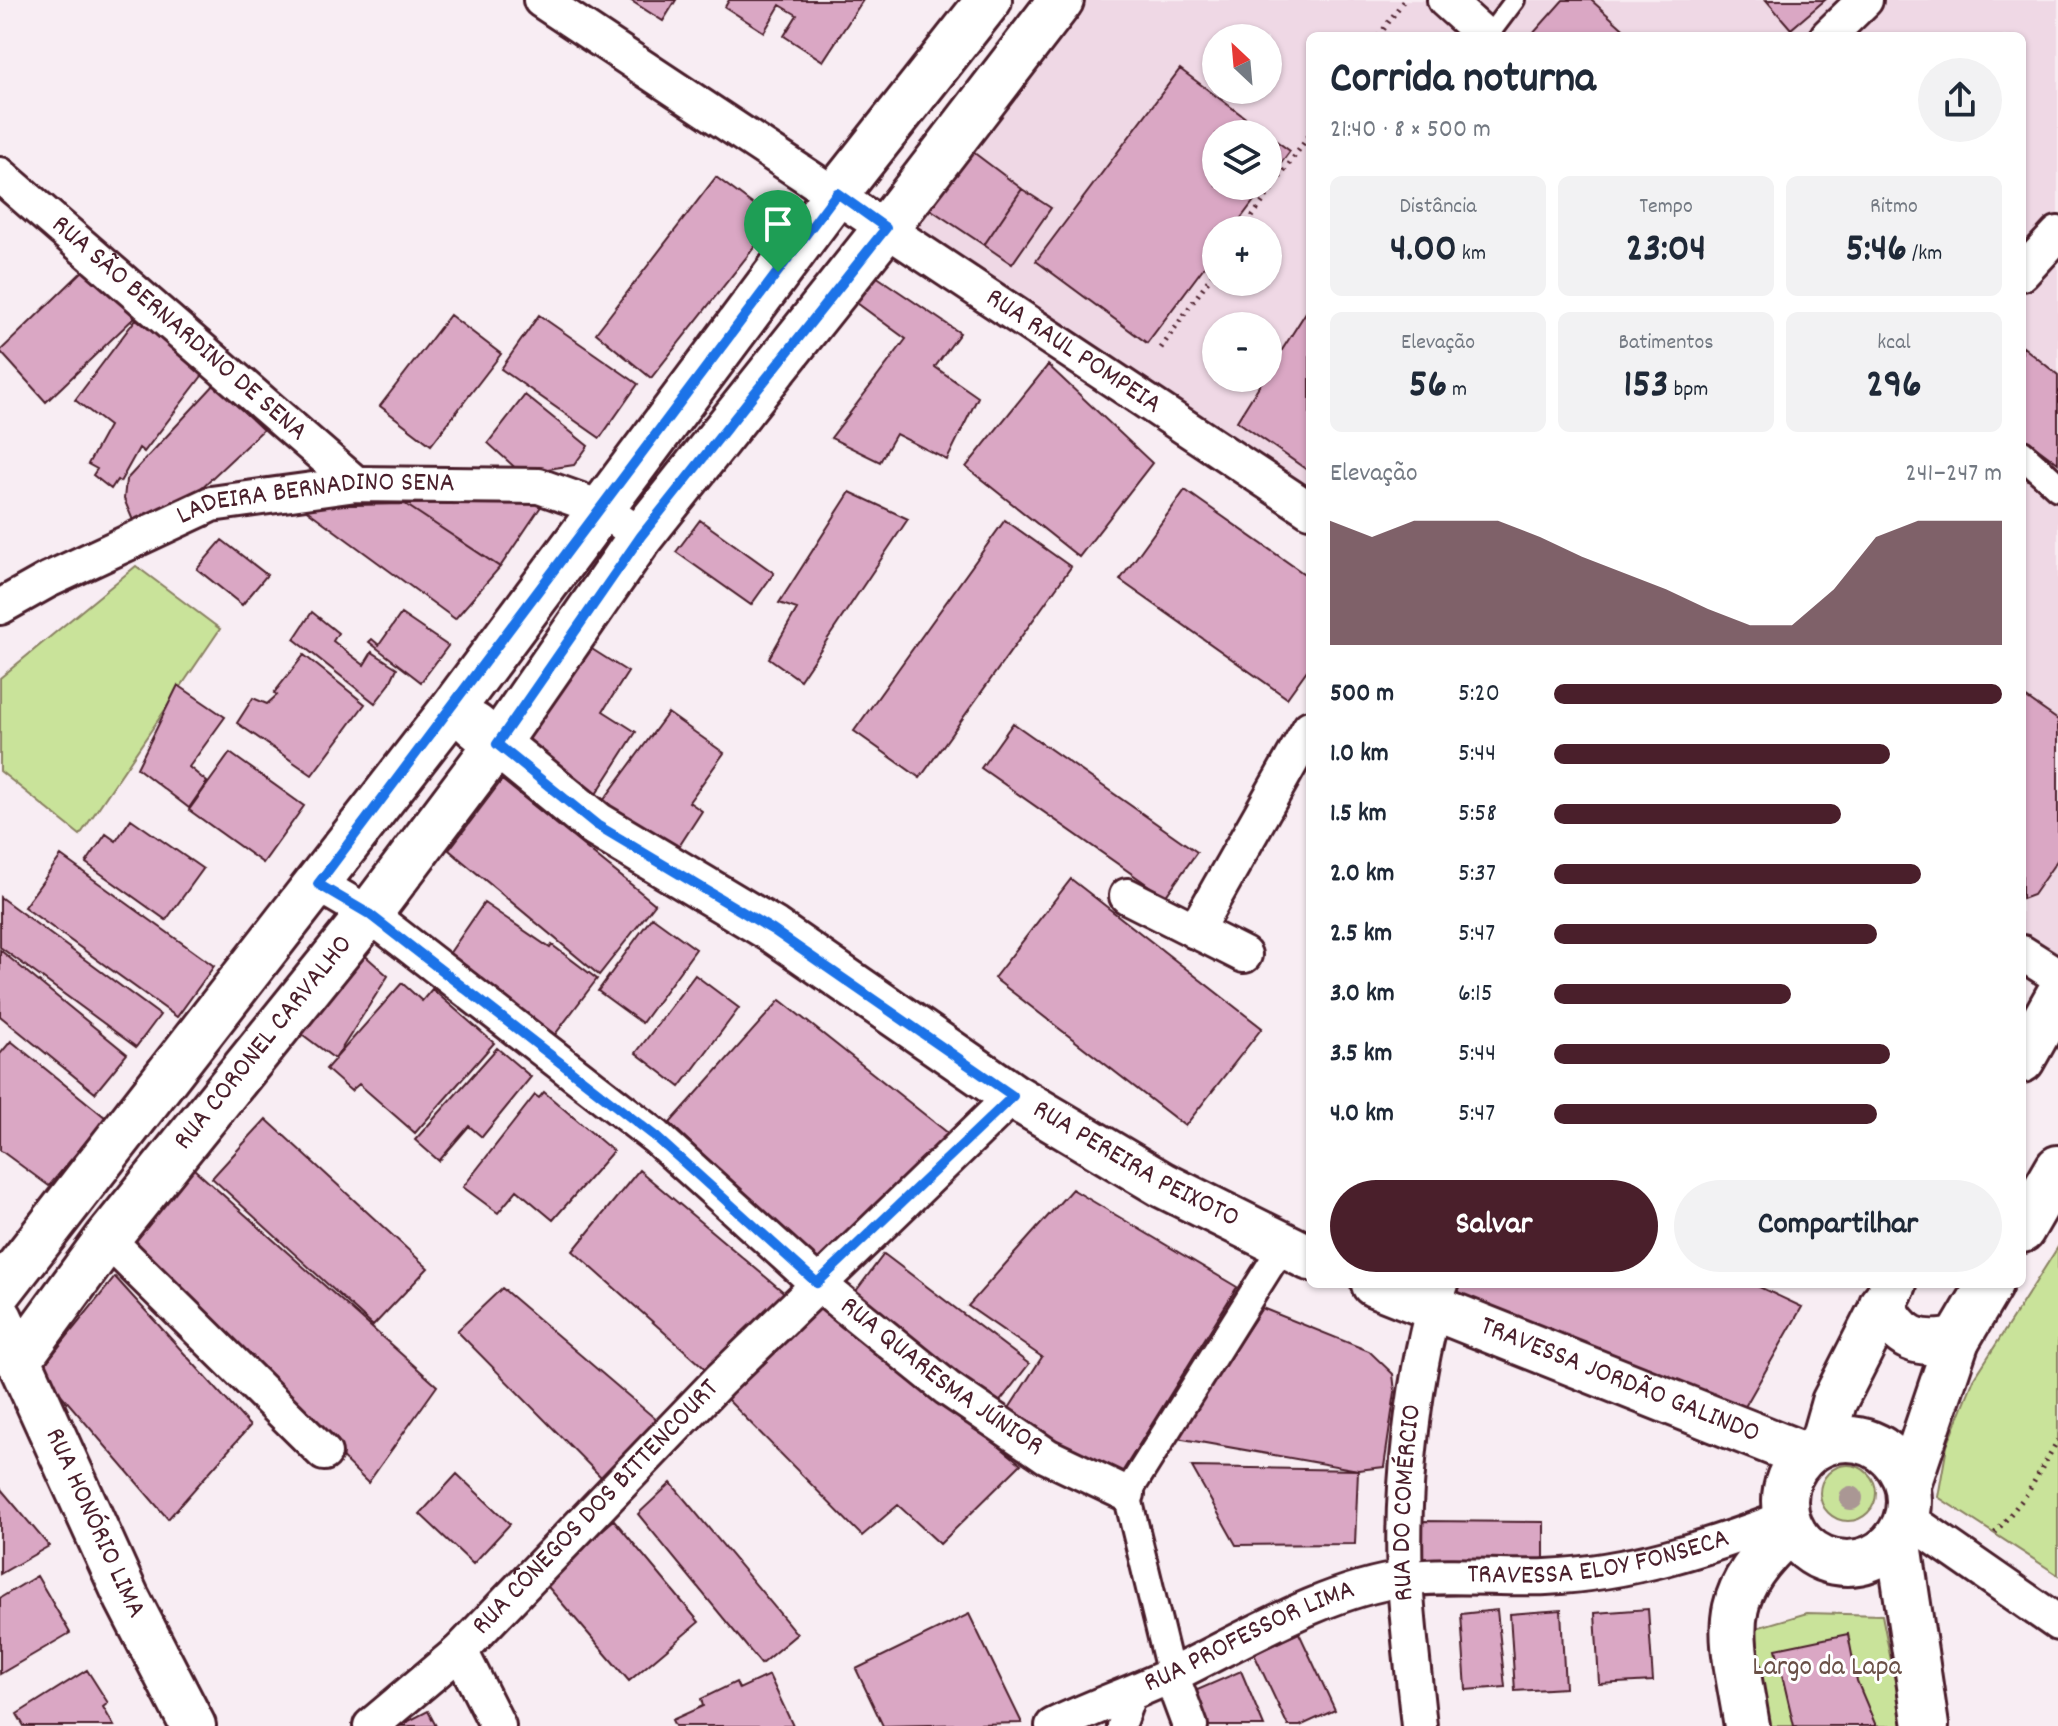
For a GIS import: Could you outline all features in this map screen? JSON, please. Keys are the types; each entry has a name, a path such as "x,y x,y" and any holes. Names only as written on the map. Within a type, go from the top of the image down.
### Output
{"main road":[{"name":"RUA CORONEL CARVALHO","path":"0,1291 453,708 837,193 989,0"},
{"name":"RUA CORONEL CARVALHO","path":"18,1361 107,1239 369,914 497,744 641,536 886,228 1061,0"},
{"name":"RUA PEREIRA PEIXOTO","path":"453,708 597,825 773,930 1013,1096 1163,1185 1296,1252"},
{"path":"2026,1053 2058,996"},
{"path":"2026,1223 2058,1168"},
{"path":"1395,1288 1437,1296"},
{"path":"1888,1294 1813,1449 1791,1471 1784,1490 1788,1524 1804,1547 1822,1559 1842,1564 1864,1562 1884,1552 1904,1513 1957,1340 1988,1288"},
{"path":"1888,1294 1891,1323 1917,1341 1931,1344 1957,1340"},
{"name":"TRAVESSA JORDÃO GALINDO","path":"1437,1296 1813,1449"},
{"name":"RUA HONÓRIO LIMA","path":"0,1318 127,1598 193,1726"},
{"path":"1813,1449 1842,1439 1864,1441 1884,1450 1899,1465 1926,1726"},
{"path":"1747,1726 1732,1628 1738,1592 1759,1559 1788,1524"}],"street":[{"name":"RUA RAUL POMPEIA","path":"541,0 837,193 1306,507"},
{"path":"1445,0 1482,32"},
{"path":"1832,32 1865,0"},
{"name":"RUA SÃO BERNARDINO DE SENA","path":"0,175 356,484"},
{"path":"2026,269 2058,234"},
{"path":"2026,458 2058,487"},
{"name":"LADEIRA BERNADINO SENA","path":"0,607 48,580 211,504 356,484 539,486 601,508 641,536"},
{"path":"1195,931 1306,735"},
{"name":"RUA QUARESMA JÚNIOR","path":"318,884 369,914 656,1137 817,1283 960,1397 1047,1456 1127,1494"},
{"path":"1127,896 1244,955"},
{"path":"2026,956 2058,976"},
{"name":"RUA CÔNEGOS DOS BITTENCOURT","path":"371,1726 460,1651 678,1422 817,1283 1013,1096"},
{"path":"107,1239 324,1453"},
{"path":"1190,1726 1171,1675 1127,1494 1296,1252"},
{"name":"RUA DO COMÉRCIO","path":"1419,1726 1405,1579 1407,1496 1417,1387 1437,1296"},
{"path":"1904,1513 2058,1623"},
{"name":"TRAVESSA ELOY FONSECA","path":"1405,1579 1548,1577 1634,1567 1788,1524"},
{"name":"RUA PROFESSOR LIMA","path":"1053,1726 1171,1675 1286,1619 1349,1594 1405,1579"},
{"path":"460,1651 498,1726"},
{"path":"1121,1726 1135,1688"}],"lane":[{"path":"1490,32 1515,0"}],"path":[{"path":"1382,32 1404,0"},
{"path":"1253,216 1306,140"},
{"path":"1161,348 1202,289"},
{"path":"1961,1555 1998,1531 2027,1494 2058,1440"}],"shaded area":[{"path":"1061,0 2058,0 2058,976 2026,956 2026,32 1306,32 1306,507 886,228"}],"green space":[{"path":"136,566 220,629 80,835 0,771 0,678"},
{"path":"2058,1247 2058,1575 1938,1497 1947,1446 1974,1379"},
{"path":"1848,1465 1868,1473 1876,1493 1868,1513 1848,1521 1828,1513 1820,1493 1828,1473"},
{"name":"Largo da Lapa","path":"1807,1613 1882,1615 1904,1726 1764,1726 1750,1644 1756,1628"}],"building":[{"path":"630,0 676,0 663,21"},
{"path":"729,0 863,0 823,61 784,36 797,15 780,5 764,32 725,7"},
{"path":"1563,0 1591,0 1627,32 1535,32"},
{"path":"1766,0 1825,0 1791,29"},
{"path":"1180,69 1202,85 1202,104 1227,104 1248,120 1202,120 1202,200 1254,200 1242,216 1202,216 1202,270 1147,343 1036,261"},
{"path":"1282,145 1290,151 1282,162"},
{"path":"973,152 1022,189 984,245 930,209"},
{"path":"716,177 775,221 651,378 596,333"},
{"path":"1022,189 1051,208 1012,264 984,245"},
{"path":"87,267 135,317 46,402 0,351"},
{"path":"867,270 960,333 935,367 978,397 947,460 896,434 880,462 831,438 906,339 846,295"},
{"path":"1306,312 1306,469 1237,421 1255,392 1282,392 1282,350"},
{"path":"450,315 501,354 431,445 380,406"},
{"path":"539,315 638,384 600,438 501,369"},
{"path":"136,319 205,372 144,452 139,448 120,482 117,480 111,489 93,475 97,469 88,464 109,426 75,400"},
{"path":"2026,349 2058,375 2058,463 2026,439"},
{"path":"1048,365 1152,463 1079,557 966,467"},
{"path":"215,384 263,430 196,493 134,523 124,499 126,480"},
{"path":"525,395 588,446 574,465 521,473 488,443"},
{"path":"1185,490 1306,575 1306,672 1287,698 1120,580"},
{"path":"850,492 908,519 800,680 769,658 797,609 779,603"},
{"path":"544,502 500,567 405,504"},
{"path":"405,504 500,567 455,619 301,506"},
{"path":"700,520 774,573 751,605 676,552"},
{"path":"1005,520 1071,567 920,778 854,731"},
{"path":"222,540 267,575 242,605 197,569"},
{"path":"312,612 338,633 333,641 364,665 372,652 397,668 375,703 294,639"},
{"path":"401,614 448,646 421,682 369,642 372,639 379,645"},
{"path":"576,639 628,672 603,711 636,732 589,805 506,749"},
{"path":"304,655 365,704 312,775 237,723 253,698 267,704 277,695 274,693"},
{"path":"178,685 225,717 189,767 207,782 189,808 137,768"},
{"path":"2026,698 2058,720 2058,859 2033,895 2026,898"},
{"path":"668,713 724,753 689,802 702,811 667,865 592,816"},
{"path":"1013,723 1197,852 1165,897 981,768"},
{"path":"230,753 304,806 263,863 189,810"},
{"path":"502,780 655,904 599,975 449,850"},
{"path":"131,819 203,869 166,920 86,863 106,834 116,841"},
{"path":"61,856 214,966 177,1017 24,907"},
{"path":"1071,879 1262,1028 1185,1126 994,978"},
{"path":"0,897 160,1015 136,1047 0,947"},
{"path":"484,903 550,948 552,945 597,979 547,1045 502,1011 510,1001 447,957"},
{"path":"652,917 696,949 642,1023 598,991"},
{"path":"351,943 388,976 335,1059 286,1022"},
{"path":"0,950 127,1054 95,1093 0,1016"},
{"path":"695,975 739,1008 680,1087 636,1053"},
{"path":"402,983 422,1001 432,989 494,1043 415,1133 359,1084 351,1091 326,1069"},
{"path":"780,1000 953,1137 815,1263 670,1123"},
{"path":"11,1041 106,1118 49,1186 0,1150 0,1054"},
{"path":"497,1048 531,1077 482,1137 469,1126 439,1161 415,1140"},
{"path":"544,1092 613,1151 553,1220 517,1190 498,1213 463,1187 535,1095 539,1098"},
{"path":"266,1119 428,1268 373,1326 212,1178"},
{"path":"176,1153 437,1386 368,1483 120,1241"},
{"path":"639,1170 787,1295 719,1381 573,1251"},
{"path":"1072,1189 1237,1287 1119,1477 1006,1413 1042,1357 968,1306"},
{"path":"884,1254 1029,1364 994,1409 850,1299"},
{"path":"115,1277 250,1426 168,1519 40,1370"},
{"path":"502,1288 658,1421 604,1480 457,1331"},
{"path":"1459,1288 1762,1288 1802,1307 1738,1419 1454,1301"},
{"path":"819,1302 1021,1464 940,1544 898,1505 862,1536 725,1397"},
{"path":"1262,1308 1369,1351 1393,1374 1395,1392 1384,1467 1358,1470 1177,1438"},
{"path":"1192,1467 1358,1470 1355,1544 1236,1545"},
{"path":"457,1474 510,1524 473,1564 420,1514"},
{"path":"671,1483 797,1634 761,1664 638,1514"},
{"path":"0,1488 49,1546 0,1574"},
{"path":"614,1520 699,1622 629,1681 543,1581"},
{"path":"1422,1521 1544,1522 1544,1564 1422,1563"},
{"path":"37,1576 70,1633 0,1674 0,1598"},
{"path":"1648,1609 1653,1681 1599,1684 1595,1613"},
{"path":"1497,1610 1505,1687 1466,1690 1461,1614"},
{"path":"1561,1610 1565,1688 1515,1691 1510,1614"},
{"path":"969,1614 1022,1723 883,1726 856,1669"},
{"path":"1299,1633 1335,1710 1300,1726 1288,1726 1254,1654"},
{"path":"1848,1634 1857,1681 1876,1726 1794,1726 1776,1649"},
{"path":"87,1670 108,1703 103,1707 114,1726 24,1726 17,1714"},
{"path":"1241,1671 1264,1726 1209,1726 1195,1691"},
{"path":"769,1675 793,1726 675,1726 672,1720 703,1706 701,1699 736,1682 739,1689"},
{"path":"428,1711 436,1726 399,1726"}],"route":[{"path":"837,193 886,228 641,536 497,744 597,825 773,930 1013,1096 817,1283 656,1137 369,914 318,884 778,272 837,193"}]}
